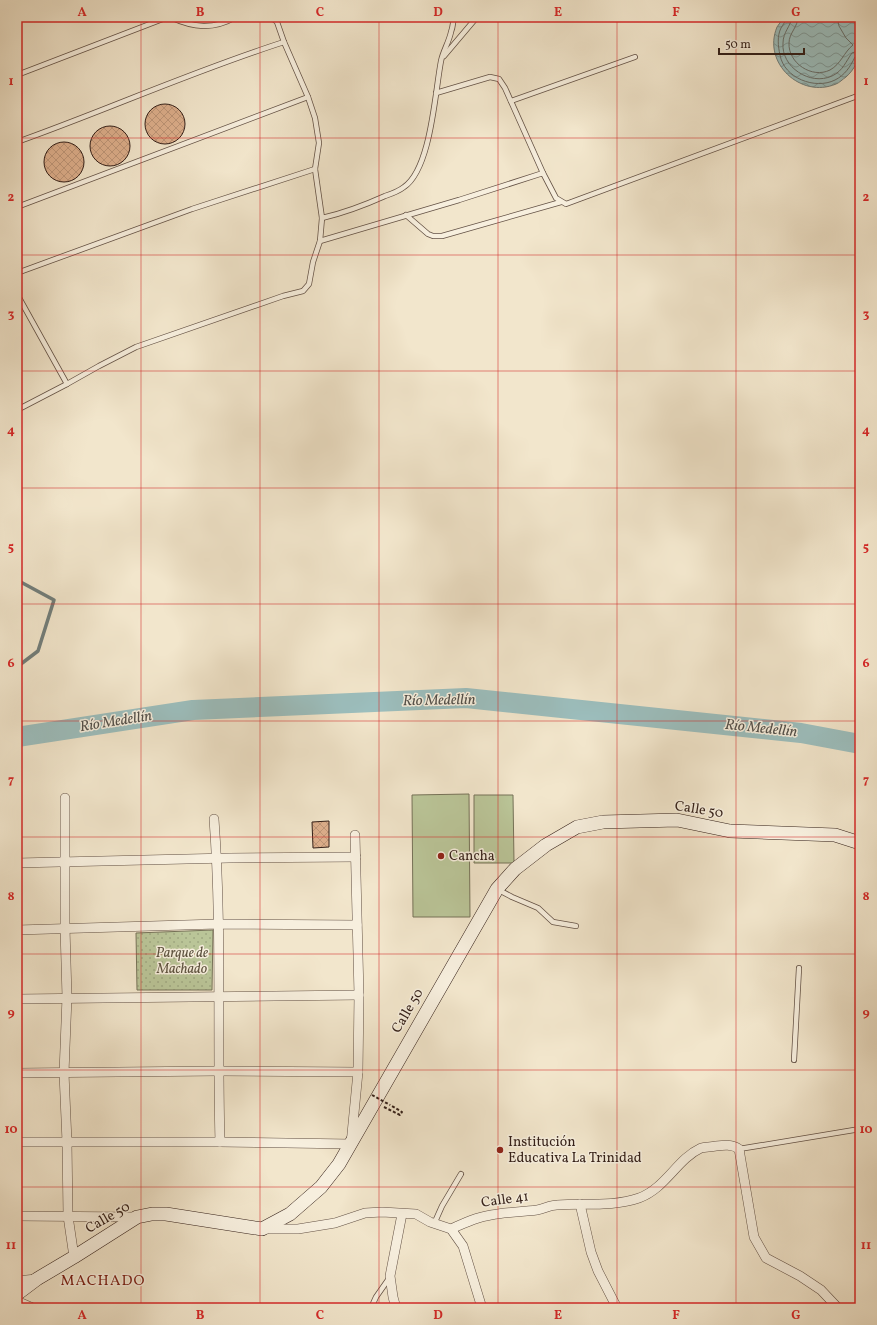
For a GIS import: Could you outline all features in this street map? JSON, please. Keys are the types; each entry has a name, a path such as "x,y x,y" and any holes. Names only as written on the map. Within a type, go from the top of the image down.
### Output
{"main road":[{"name":"Calle 50","path":"17,1294 37,1279 137,1217 152,1214 166,1214 230,1225 262,1228 290,1214 321,1187 339,1164 351,1144 373,1099 498,890 514,869 546,845 577,827 603,822 677,820 730,832 835,835 860,843"}],"street":[{"path":"65,798 64,862 67,998 64,1073 68,1142 68,1216 74,1257"},
{"path":"214,819 217,858 220,997 218,1071 220,1142"},
{"path":"17,1142 220,1142 351,1144 358,1072 359,995 355,835"},
{"path":"17,863 217,858 356,857"},
{"path":"17,930 218,924 357,925"},
{"path":"17,999 359,995"},
{"path":"17,1073 218,1071 358,1072"},
{"name":"Calle 41","path":"451,1229 469,1221 491,1215 538,1210 556,1205 604,1204 644,1196 668,1178 679,1166 701,1148 724,1145 734,1146 739,1149"},
{"path":"739,1149 754,1237 766,1258 800,1276 821,1290 838,1308"},
{"path":"580,1204 593,1258 615,1304"},
{"path":"262,1228 298,1229 335,1223 365,1213 382,1212 416,1214 434,1224 451,1229 463,1246 482,1308"},
{"path":"396,1308 390,1276 402,1214"},
{"path":"17,1216 137,1217"},
{"path":"17,1281 37,1279"},
{"path":"17,1301 32,1308"}],"lane":[{"path":"17,75 169,17 195,25 209,27 226,22 236,17"},
{"path":"17,410 136,347 283,296 303,291 309,284 313,262 320,241 322,218 315,169 319,143 315,118 308,97 277,22 271,17"},
{"path":"322,218 370,203 405,187 414,178 421,165 432,122 442,59 452,32 454,17"},
{"path":"442,59 477,17"},
{"path":"17,142 68,124 224,62 284,42"},
{"path":"510,101 636,57"},
{"path":"436,93 490,77 499,79 505,88 543,173 556,198 566,204 860,95"},
{"path":"17,207 308,97"},
{"path":"17,273 192,209 315,169"},
{"path":"320,241 459,200 543,173"},
{"path":"406,215 428,234 433,236 442,236 561,202"},
{"path":"17,294 67,384"},
{"path":"498,890 538,908 553,922 576,926"},
{"path":"794,1060 799,968"},
{"path":"739,1149 860,1129"},
{"path":"434,1224 442,1206 461,1174"},
{"path":"371,1308 376,1297 390,1276"}],"path":[{"path":"373,1099 390,1105 402,1112 400,1115 373,1099"}],"green space":[{"name":"Cancha","path":"469,794 470,917 413,917 412,795"},
{"path":"474,795 513,795 514,863 474,863"},
{"name":"Parque de Machado","path":"213,930 212,990 137,990 136,933"}],"water":[{"path":"784,17 851,17 856,24 860,40 858,60 852,71 837,83 823,87 810,86 798,82 788,75 780,65 775,53 774,40 777,27"}],"building":[{"path":"165,104 179,110 185,124 179,138 165,144 151,138 145,124 151,110"},
{"path":"110,126 124,132 130,146 124,160 110,166 96,160 90,146 96,132"},
{"path":"64,142 78,148 84,162 78,176 64,182 50,176 44,162 50,148"},
{"path":"17,173 21,185 17,196"},
{"path":"329,821 329,847 313,848 312,822"}],"waterway":[{"path":"17,580 54,600 38,651 17,667"},
{"name":"Río Medellín","path":"17,737 193,710 466,698 801,733 860,744"}],"place":[{"name":"Cancha","path":"441,856"},
{"name":"Institución Educativa La Trinidad","path":"500,1150"}],"district":[{"name":"MACHADO","path":"103,1281"}]}
